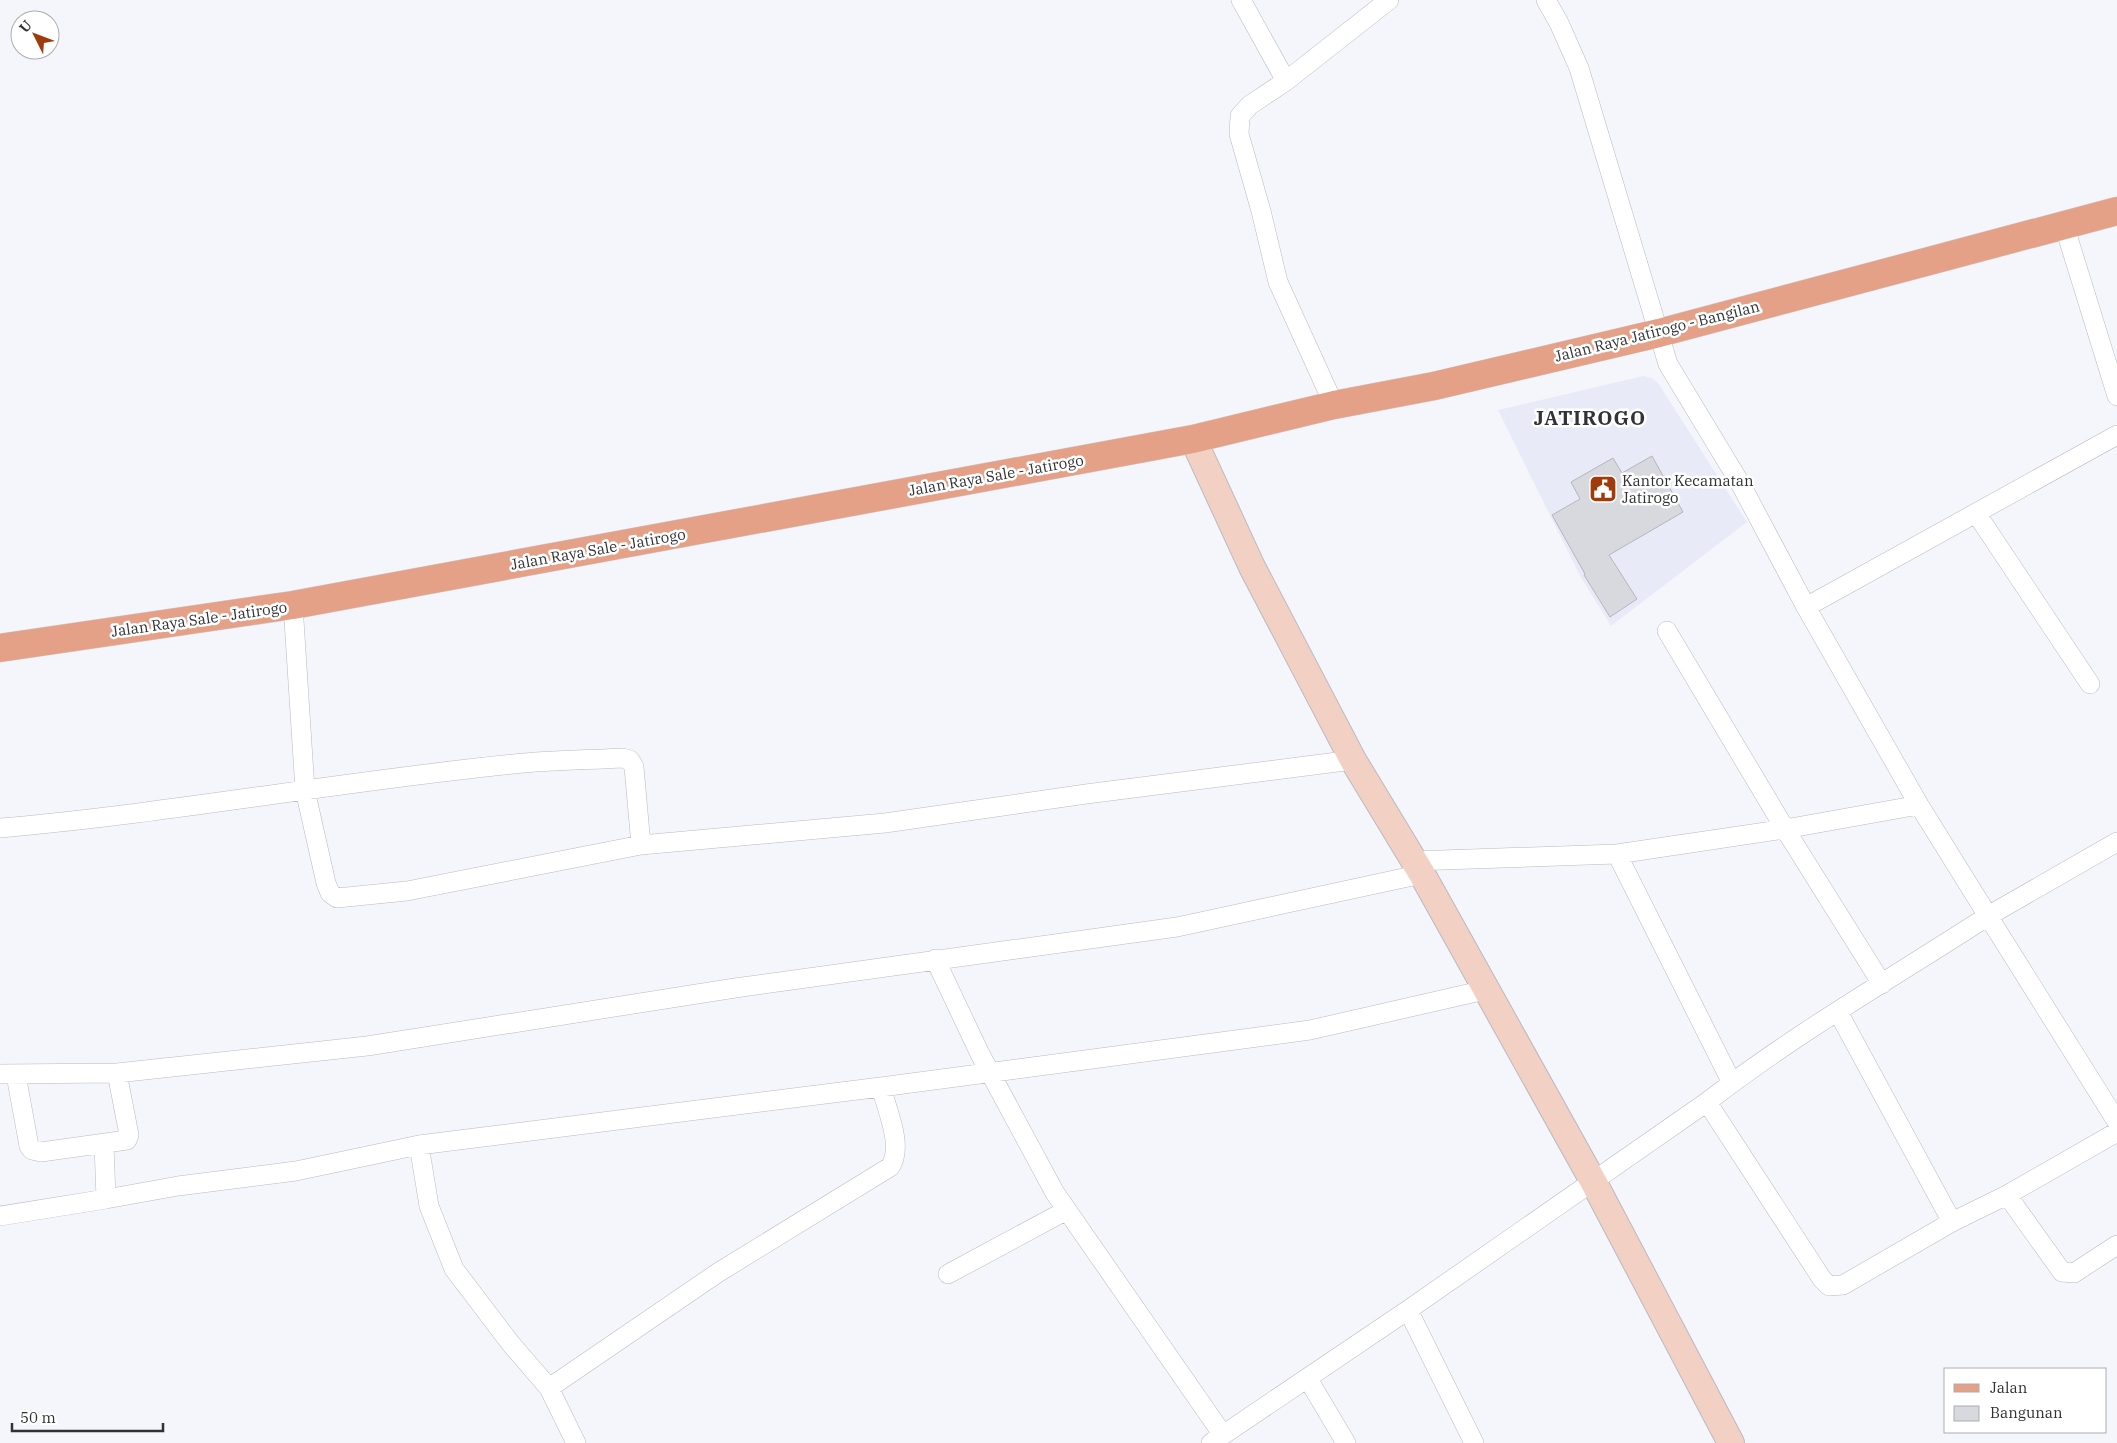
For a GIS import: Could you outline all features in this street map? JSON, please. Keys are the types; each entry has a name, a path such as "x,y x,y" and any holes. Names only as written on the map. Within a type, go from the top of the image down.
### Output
{"main road":[{"name":"Jalan Raya Jatirogo - Bangilan","path":"1193,439 1334,405 1434,386 1659,333 2117,211"},
{"name":"Jalan Raya Sale - Jatirogo","path":"0,648 293,605 1193,439"},
{"path":"1193,439 1252,567 1353,760 1417,868 1593,1181 1731,1443"}],"street":[{"path":"1241,0 1286,81"},
{"path":"1334,405 1278,282 1261,211 1239,134 1240,116 1250,105 1286,81 1389,0"},
{"path":"1546,0 1559,23 1579,68 1668,364 1740,483 1806,607 1919,805 2117,1122"},
{"path":"2064,225 2117,396"},
{"path":"1806,607 2117,435"},
{"path":"1976,513 2090,684"},
{"path":"293,605 305,790 326,883 330,893 337,898 407,891 641,845 885,824 1086,794 1353,760"},
{"path":"1667,631 1785,829 1882,984"},
{"path":"0,828 96,820 305,790 515,764 623,758 630,760 634,767 641,845"},
{"path":"117,1073 129,1135 127,1140 42,1152 32,1150 28,1146 8,1075 117,1073 367,1046 735,988 1178,927 1417,868 1617,854 1785,829 1919,805"},
{"path":"935,960 990,1072 1055,1193 1217,1439 1308,1379 1708,1102 1732,1083 1838,1012 1988,916 2117,842"},
{"path":"1617,854 1732,1083"},
{"path":"0,1216 178,1186 296,1171 419,1146 1310,1030 1485,990"},
{"path":"1838,1012 1952,1222"},
{"path":"549,1388 719,1272 890,1167 895,1159 896,1145 881,1087"},
{"path":"1708,1102 1822,1279 1829,1286 1843,1285 1952,1222 2007,1195 2117,1132"},
{"path":"104,1144 106,1199"},
{"path":"419,1146 430,1206 454,1269 511,1344 549,1388 576,1443"},
{"path":"2007,1195 2062,1272 2074,1273 2117,1245"},
{"path":"948,1274 1067,1210"},
{"path":"1408,1310 1474,1443"},
{"path":"1308,1379 1346,1443"}],"shaded area":[{"path":"1643,376 1652,378 1658,383 1747,522 1611,626 1580,576 1498,410"}],"building":[{"path":"1652,456 1683,512 1609,555 1637,599 1610,617 1584,575 1552,515 1580,499 1571,482 1613,458 1622,473"}],"place":[{"name":"Kantor Kecamatan Jatirogo","path":"1603,489"}],"district":[{"name":"JATIROGO","path":"1590,417"}]}
